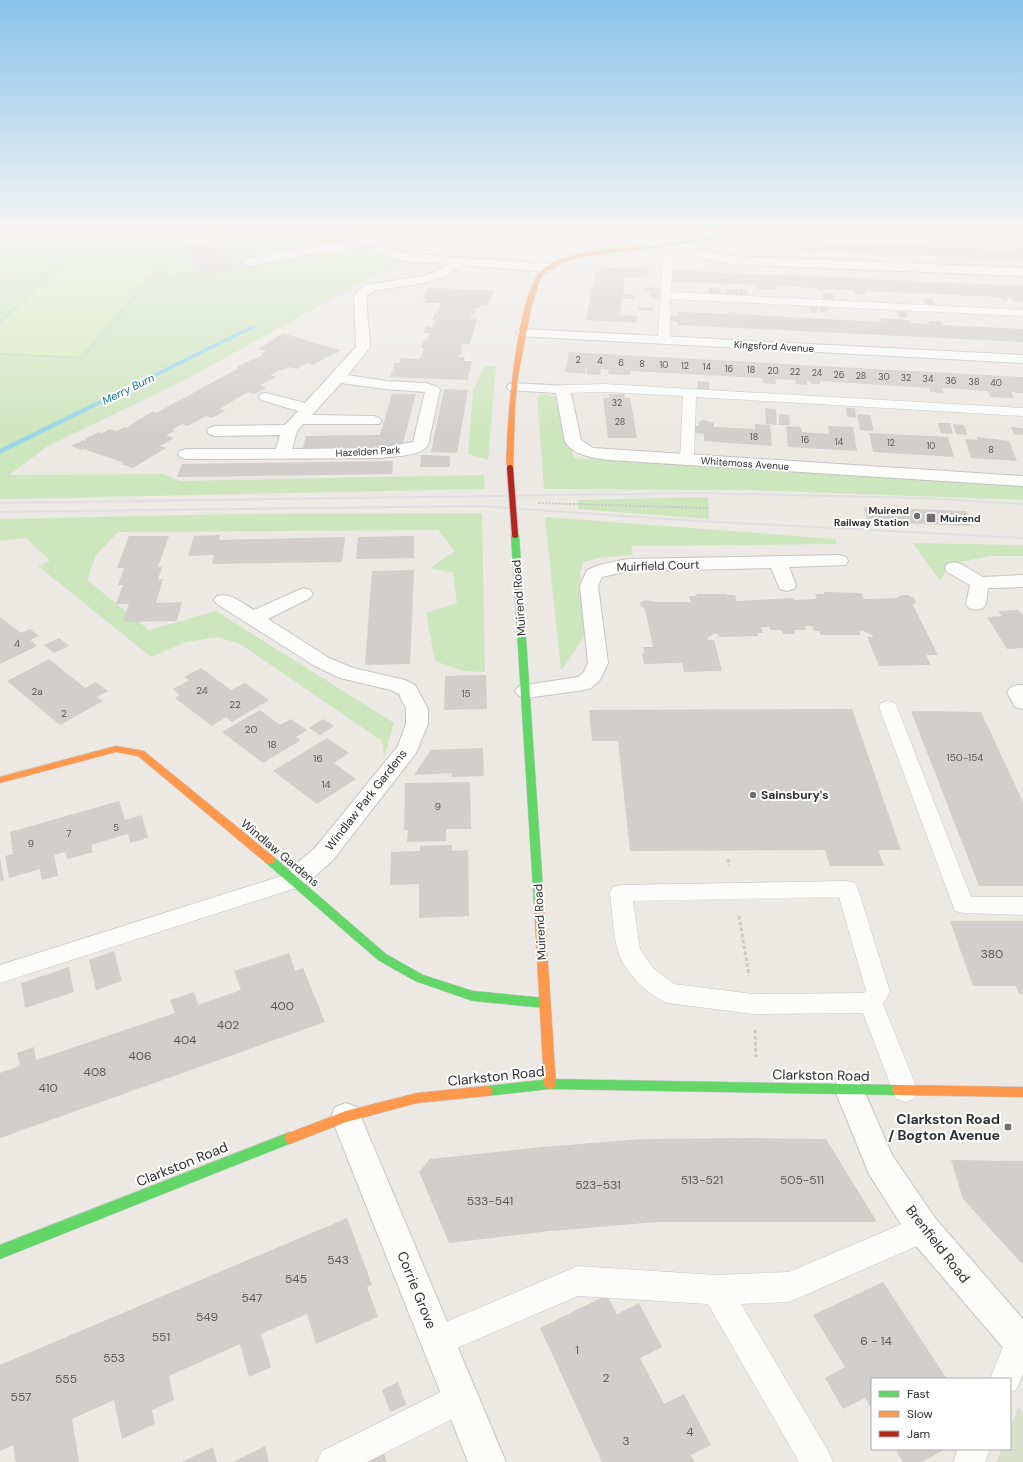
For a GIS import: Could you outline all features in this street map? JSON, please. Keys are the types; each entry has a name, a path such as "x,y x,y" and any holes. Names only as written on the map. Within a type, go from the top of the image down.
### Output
{"street":[{"path":"283,453 289,430 338,378 363,347 360,298"},
{"name":"Muirend Road","path":"531,298 514,387 510,468 526,691 550,1084"},
{"name":"Kingsford Avenue","path":"524,333 1023,359"},
{"name":"Hazelden Park","path":"186,454 380,453 410,449 420,445 433,390 426,387 338,378"},
{"path":"514,387 563,389"},
{"name":"Whitemoss Avenue","path":"563,389 573,442 589,452 609,455 1023,480"},
{"path":"266,396 304,414 374,421"},
{"path":"215,431 289,430"},
{"name":"Muirfield Court","path":"526,691 584,683 594,675 598,663 589,586 594,574 606,569 628,565 839,561"},
{"path":"778,563 787,585"},
{"path":"954,568 980,583 1023,581"},
{"path":"976,604 980,583"},
{"path":"254,618 303,594"},
{"name":"Windlaw Park Gardens","path":"224,600 322,662 347,673 398,685 408,690 416,709 417,724 408,748 324,854 294,880"},
{"path":"1023,692 1018,692 1023,702"},
{"name":"Windlaw Gardens","path":"0,780 116,749 141,753 294,880 382,957 419,978 473,996 545,1003"},
{"name":"Clarkston Road","path":"0,1252 236,1158 346,1117 417,1098 550,1084 1023,1092"},
{"name":"Brenfield Road","path":"849,1088 880,1164 923,1229 1022,1344"},
{"name":"Corrie Grove","path":"346,1117 487,1462"}],"lane":[{"path":"664,340 665,298"},
{"path":"729,298 1023,313"},
{"path":"563,389 605,388 1023,412"},
{"path":"687,459 690,394"},
{"path":"888,707 963,905 1023,906"},
{"path":"0,974 294,880"},
{"path":"847,889 878,992 871,1003 753,1004 668,993 645,975 628,951 621,892 847,889"},
{"path":"871,1003 905,1091"},
{"path":"438,1341 578,1281 716,1290 789,1287 923,1229"},
{"path":"716,1290 817,1462"},
{"path":"1005,1378 1022,1344"},
{"path":"333,1462 461,1398"},
{"path":"969,1462 974,1450"}],"path":[{"path":"0,322 25,298"},
{"path":"0,354 82,358 133,298"},
{"path":"513,502 708,508"},
{"path":"728,859 735,890 753,1004 758,1088"}],"green space":[{"path":"0,298 333,298 187,379 48,446 9,475 163,474 180,481 484,475 485,489 0,499"},
{"path":"28,298 130,298 79,356 0,353 0,325"},
{"path":"484,366 496,366 488,460 468,454 473,391"},
{"path":"541,394 555,396 574,458 1023,486 1023,500 751,490 544,489 537,396"},
{"path":"708,497 709,519 578,509 578,500"},
{"path":"482,513 485,672 463,671 435,661 426,613 457,603 453,573 430,568 455,551 438,530 118,532 96,555 87,580 149,630 216,611 394,723 384,758 382,741 240,644 218,637 186,642 151,657 38,566 50,561 26,538 0,541 0,519 238,514"},
{"path":"545,517 835,539 837,544 631,546 633,555 599,558 584,562 580,572 586,634 561,671"},
{"path":"913,543 1023,545 1023,556 991,556 949,564 940,581"},
{"path":"1018,1408 1023,1412 1023,1462 996,1462 1002,1450 1011,1450 1011,1426"}],"building":[{"path":"491,298 488,305 481,305 480,308 473,309 476,309 474,315 472,314 470,319 477,319 470,344 462,344 461,355 458,357 465,357 464,361 472,361 468,380 390,377 392,371 396,370 393,369 395,363 399,363 401,358 420,359 424,348 421,348 424,340 427,340 430,333 424,333 426,326 432,327 435,320 432,320 434,313 438,313 441,303 424,303 426,299 423,299"},
{"path":"590,298 622,298 620,315 637,316 636,323 586,320"},
{"path":"834,298 834,300 823,299"},
{"path":"1001,298 1007,298 1008,301 1002,300"},
{"path":"1012,298 1023,298 1023,302 1013,301"},
{"path":"923,299 933,299 935,305 925,304"},
{"path":"639,307 653,308 653,311 638,310"},
{"path":"809,307 817,307 818,313 810,313"},
{"path":"819,307 827,307 828,312 820,312"},
{"path":"897,311 907,312 908,318 898,317"},
{"path":"679,312 729,314 729,312 737,312 737,314 881,322 880,318 910,320 912,323 930,324 928,321 941,321 943,325 1023,329 1023,342 678,325 678,322 669,321 670,315 678,316"},
{"path":"283,333 341,350 313,365 307,363 297,369 289,367 280,370 270,375 276,377 260,385 266,388 254,394 248,392 219,409 225,411 212,418 206,416 188,426 182,424 172,430 174,431 166,435 174,438 160,446 166,448 133,468 121,464 124,463 71,446 83,440 87,441 85,439 99,432 102,433 110,429 117,431 124,427 126,428 153,411 156,413 239,368 236,367 263,355 261,354 266,351 258,349"},
{"path":"569,352 1023,377 1023,393 1011,392 1014,398 990,397 988,391 942,388 944,393 930,392 929,388 820,381 820,384 811,384 811,381 807,381 807,385 796,384 795,380 775,379 776,384 763,383 762,378 631,371 630,375 608,374 609,370 601,369 600,375 586,374 586,368 585,374 565,372"},
{"path":"697,381 709,382 709,390 697,390"},
{"path":"444,389 468,390 457,453 431,452"},
{"path":"392,394 416,394 402,447 303,448 306,436 380,435"},
{"path":"609,394 624,394 625,398 630,398 637,438 608,438 603,398 609,398"},
{"path":"765,408 776,409 777,425 766,424"},
{"path":"846,408 855,408 856,418 847,417"},
{"path":"779,414 789,415 790,425 779,425"},
{"path":"857,414 870,415 874,431 860,430"},
{"path":"703,420 714,423 714,427 755,429 755,424 770,425 772,446 704,441 704,434 694,433 695,426 699,426 699,422"},
{"path":"938,423 950,423 953,434 941,433"},
{"path":"953,424 964,425 967,435 956,434"},
{"path":"786,426 801,427 802,432 829,434 828,426 853,427 857,451 788,447"},
{"path":"1011,427 1023,428 1023,435 1014,434"},
{"path":"869,433 948,437 954,457 873,452"},
{"path":"977,437 1009,441 1017,461 971,458 965,439 978,440"},
{"path":"421,455 450,456 450,467 420,467"},
{"path":"393,461 392,474 177,477 182,464"},
{"name":"Muirend Railway Station","path":"864,507 966,511 972,526 868,522"},
{"path":"220,535 219,540 345,537 342,562 212,564 214,555 188,556 194,536"},
{"path":"129,536 169,536 158,567 162,567 158,579 163,579 156,603 182,602 177,621 123,622 129,604 116,604 123,585 118,585 124,568 117,568"},
{"path":"414,536 414,558 356,559 358,537"},
{"path":"414,570 410,664 365,665 372,571"},
{"path":"824,592 861,593 864,599 897,598 901,595 908,595 914,598 916,602 913,605 938,655 926,655 931,665 879,666 867,637 873,637 872,635 863,631 859,631 861,635 821,635 819,631 814,631 812,626 804,626 806,630 794,630 795,634 783,634 782,630 770,630 769,627 761,627 763,633 757,633 758,636 719,637 718,634 714,634 707,638 708,640 714,640 722,671 684,672 682,663 644,664 642,653 644,653 643,647 653,647 645,609 640,603 645,600 656,602 691,602 689,596 697,596 696,594 735,595 737,601 793,598 794,600 817,599 815,594 824,594"},
{"path":"1018,610 1023,615 1023,648 1007,649 987,617 1002,616 998,611"},
{"path":"0,617 21,633 30,629 39,636 30,640 37,646 0,664"},
{"path":"59,638 69,646 54,653 44,645"},
{"path":"49,659 85,688 96,682 108,691 97,697 103,701 60,725 7,681"},
{"path":"201,668 231,690 245,683 269,700 232,722 226,717 212,726 175,698 180,695 173,689 189,680 184,677"},
{"path":"486,675 487,709 444,710 445,676"},
{"name":"Sainsbury's","path":"852,709 901,850 878,850 884,866 830,866 825,850 630,851 618,741 592,741 589,710"},
{"path":"260,710 280,725 291,719 307,730 296,737 301,740 263,763 222,732"},
{"path":"911,711 981,712 1023,802 1023,886 979,886"},
{"path":"323,719 334,726 320,735 309,728"},
{"path":"327,738 349,753 334,763 356,779 317,804 273,771"},
{"path":"483,748 484,776 451,777 452,773 414,775 431,750"},
{"path":"470,782 471,829 446,829 446,841 407,842 408,830 404,830 405,783"},
{"path":"119,801 125,820 142,815 148,838 130,843 128,834 91,845 93,852 67,859 66,852 54,855 58,876 42,880 40,869 9,878 5,856 13,854 10,832"},
{"path":"452,845 452,851 468,850 469,916 419,918 419,884 390,885 391,852 420,851 420,846"},
{"path":"0,857 4,880 0,881"},
{"path":"950,921 1023,921 1023,994 1019,994 1016,986 973,986"},
{"path":"114,951 122,981 96,990 89,960"},
{"path":"289,953 295,971 303,968 325,1022 0,1138 0,1073 20,1066 17,1053 34,1047 36,1060 175,1013 170,1000 194,992 198,1005 241,990 234,971"},
{"path":"69,967 74,992 25,1008 21,983"},
{"path":"643,1139 826,1139 877,1222 657,1222 551,1231 449,1243 419,1172 430,1159 542,1147"},
{"path":"951,1160 1023,1161 1023,1265 963,1199"},
{"path":"347,1218 372,1285 367,1287 378,1317 316,1344 307,1314 261,1334 271,1367 249,1377 240,1344 169,1376 174,1400 152,1410 155,1424 122,1439 114,1400 72,1419 78,1462 16,1462 13,1445 0,1451 0,1365"},
{"path":"883,1282 946,1378 871,1378 871,1408 865,1398 843,1409 825,1378 845,1367 813,1315"},
{"path":"607,1295 617,1314 639,1303 662,1347 640,1358 664,1404 684,1394 711,1445 691,1455 695,1462 602,1462 540,1328"},
{"path":"398,1382 406,1405 390,1412 382,1390"},
{"path":"265,1446 269,1462 233,1462"},
{"path":"213,1447 217,1462 182,1462"},
{"path":"896,1450 944,1450 922,1462 903,1462"},
{"path":"384,1453 387,1462 366,1462"}],"waterway":[{"name":"Merry Burn","path":"0,452 255,326"}],"railway":[{"path":"0,503 698,493 924,498 1023,504"},
{"path":"0,512 480,506 699,521 1023,538"}],"traffic: fast":[{"path":"515,535 539,904"},
{"path":"270,860 382,957 419,978 473,996 545,1003"},
{"path":"487,1091 550,1084 898,1090"},
{"path":"0,1252 290,1138"}],"traffic: slow":[{"path":"510,468 513,396 521,344 531,298"},
{"path":"0,780 116,749 141,753 270,860"},
{"path":"539,904 550,1084"},
{"path":"898,1090 1023,1092"},
{"path":"290,1138 346,1117 417,1098 487,1091"}],"traffic: jam":[{"path":"510,468 515,535"}],"place":[{"name":"Muirend Railway Station","path":"917,516"},
{"name":"Muirend","path":"931,518"},
{"name":"Sainsbury's","path":"753,795"},
{"name":"Clarkston Road / Bogton Avenue","path":"1008,1127"}]}
